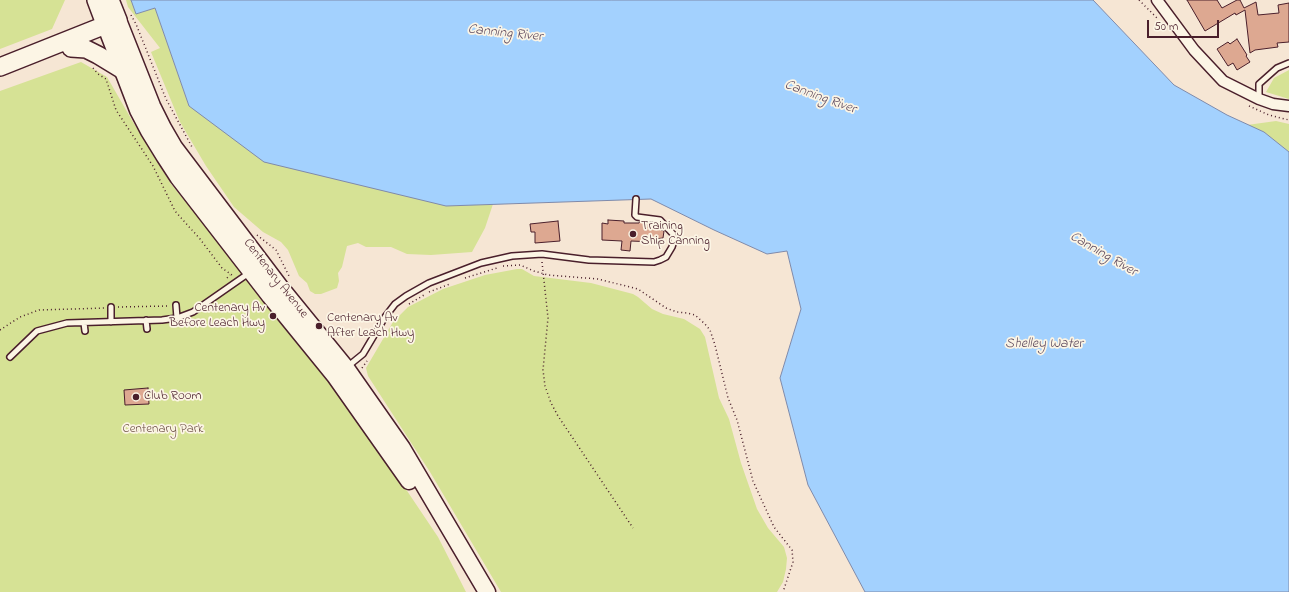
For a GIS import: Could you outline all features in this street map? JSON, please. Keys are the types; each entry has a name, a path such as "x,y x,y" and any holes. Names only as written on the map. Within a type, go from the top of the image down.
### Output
{"highway":[{"path":"96,0 113,27"},
{"path":"110,0 113,27"},
{"path":"0,78 71,48 113,27"},
{"path":"0,67 113,27"},
{"path":"71,48 86,49 91,51 121,69"}],"main road":[{"name":"Centenary Avenue","path":"113,27 121,69 138,110 165,157 178,177 251,272 341,372 403,470 476,592"},
{"name":"Centenary Avenue","path":"113,27 174,147 280,287 341,372 402,448 487,592"}],"street":[{"path":"1157,0 1194,50 1223,81 1259,99 1273,104 1289,106"}],"lane":[{"path":"1259,99 1259,84 1277,68 1289,62"},
{"path":"341,372 363,354 385,317 395,304 406,296 430,283 481,263 512,256 542,254 589,260 654,262 666,257 674,241 673,234 660,220 641,219 637,217 635,215 636,199"},
{"path":"10,357 37,331 67,323 177,318 193,312 251,272"},
{"path":"176,305 177,318"},
{"path":"111,307 111,322"},
{"path":"146,320 147,329"},
{"path":"84,323 85,331"}],"path":[{"path":"542,254 542,273 548,318 543,370 545,386 558,416 633,528"},
{"path":"462,279 501,266 520,265 542,273 570,277 598,278 638,289 666,308 677,312 695,315 710,330 728,398 737,420 753,482 774,527 792,550 793,562 783,592"},
{"path":"405,306 430,292 456,281"},
{"path":"362,368 368,360"}],"green space":[{"path":"0,0 65,0 52,29 0,49"},
{"path":"126,0 131,0 136,14 155,8 189,106 446,206 493,204 485,228 472,252 431,255 407,254 391,247 366,247 358,243 347,246 342,267 338,273 339,281 337,288 321,294 315,294 310,291 307,283 299,276 288,250 281,242 263,232 234,207 206,166 180,122 151,52 160,48 128,7"},
{"name":"Centenary Park","path":"81,62 107,77 171,184 332,379 438,537 466,592 0,592 0,91"},
{"path":"1289,70 1289,99 1266,92 1274,78"},
{"path":"1276,121 1289,124 1289,152 1264,132 1247,125"},
{"path":"522,269 534,276 591,283 633,294 652,309 663,314 684,319 700,329 705,337 719,398 729,419 741,463 757,509 768,528 784,547 787,558 786,569 783,582 777,592 501,592 430,472 368,376 366,368 393,322 408,307 443,289 485,275"}],"water":[{"name":"Shelley Water","path":"131,0 1093,0 1174,85 1227,115 1264,132 1289,152 1289,592 865,592 808,485 780,378 801,309 787,251 767,254 651,199 446,206 264,162 189,106 155,8 136,14"}],"building":[{"path":"1187,0 1217,0 1222,8 1237,0 1240,0 1244,8 1256,2 1258,15 1279,13 1278,5 1289,3 1289,42 1277,43 1278,47 1255,50 1250,53 1245,10 1236,15 1235,13 1205,31"},
{"path":"1237,39 1250,62 1237,70 1233,63 1228,66 1217,49 1228,42 1230,44"},
{"name":"Training Ship Canning","path":"608,220 624,221 624,223 639,223 640,221 658,224 658,226 662,228 661,230 664,231 663,238 655,239 655,242 631,241 630,251 621,250 622,241 602,240 602,223 608,224"},
{"path":"558,221 560,241 535,243 535,232 531,232 530,224"},
{"name":"Club Room","path":"148,388 149,404 125,405 124,390"}],"place":[{"name":"Training Ship Canning","path":"633,234"},
{"name":"Centenary Av Before Leach Hwy","path":"273,316"},
{"name":"Centenary Av After Leach Hwy","path":"319,326"},
{"name":"Club Room","path":"136,397"}],"water label":[{"name":"Canning River","path":"505,34"},
{"name":"Canning River","path":"820,98"},
{"name":"Canning River","path":"1103,255"}]}
